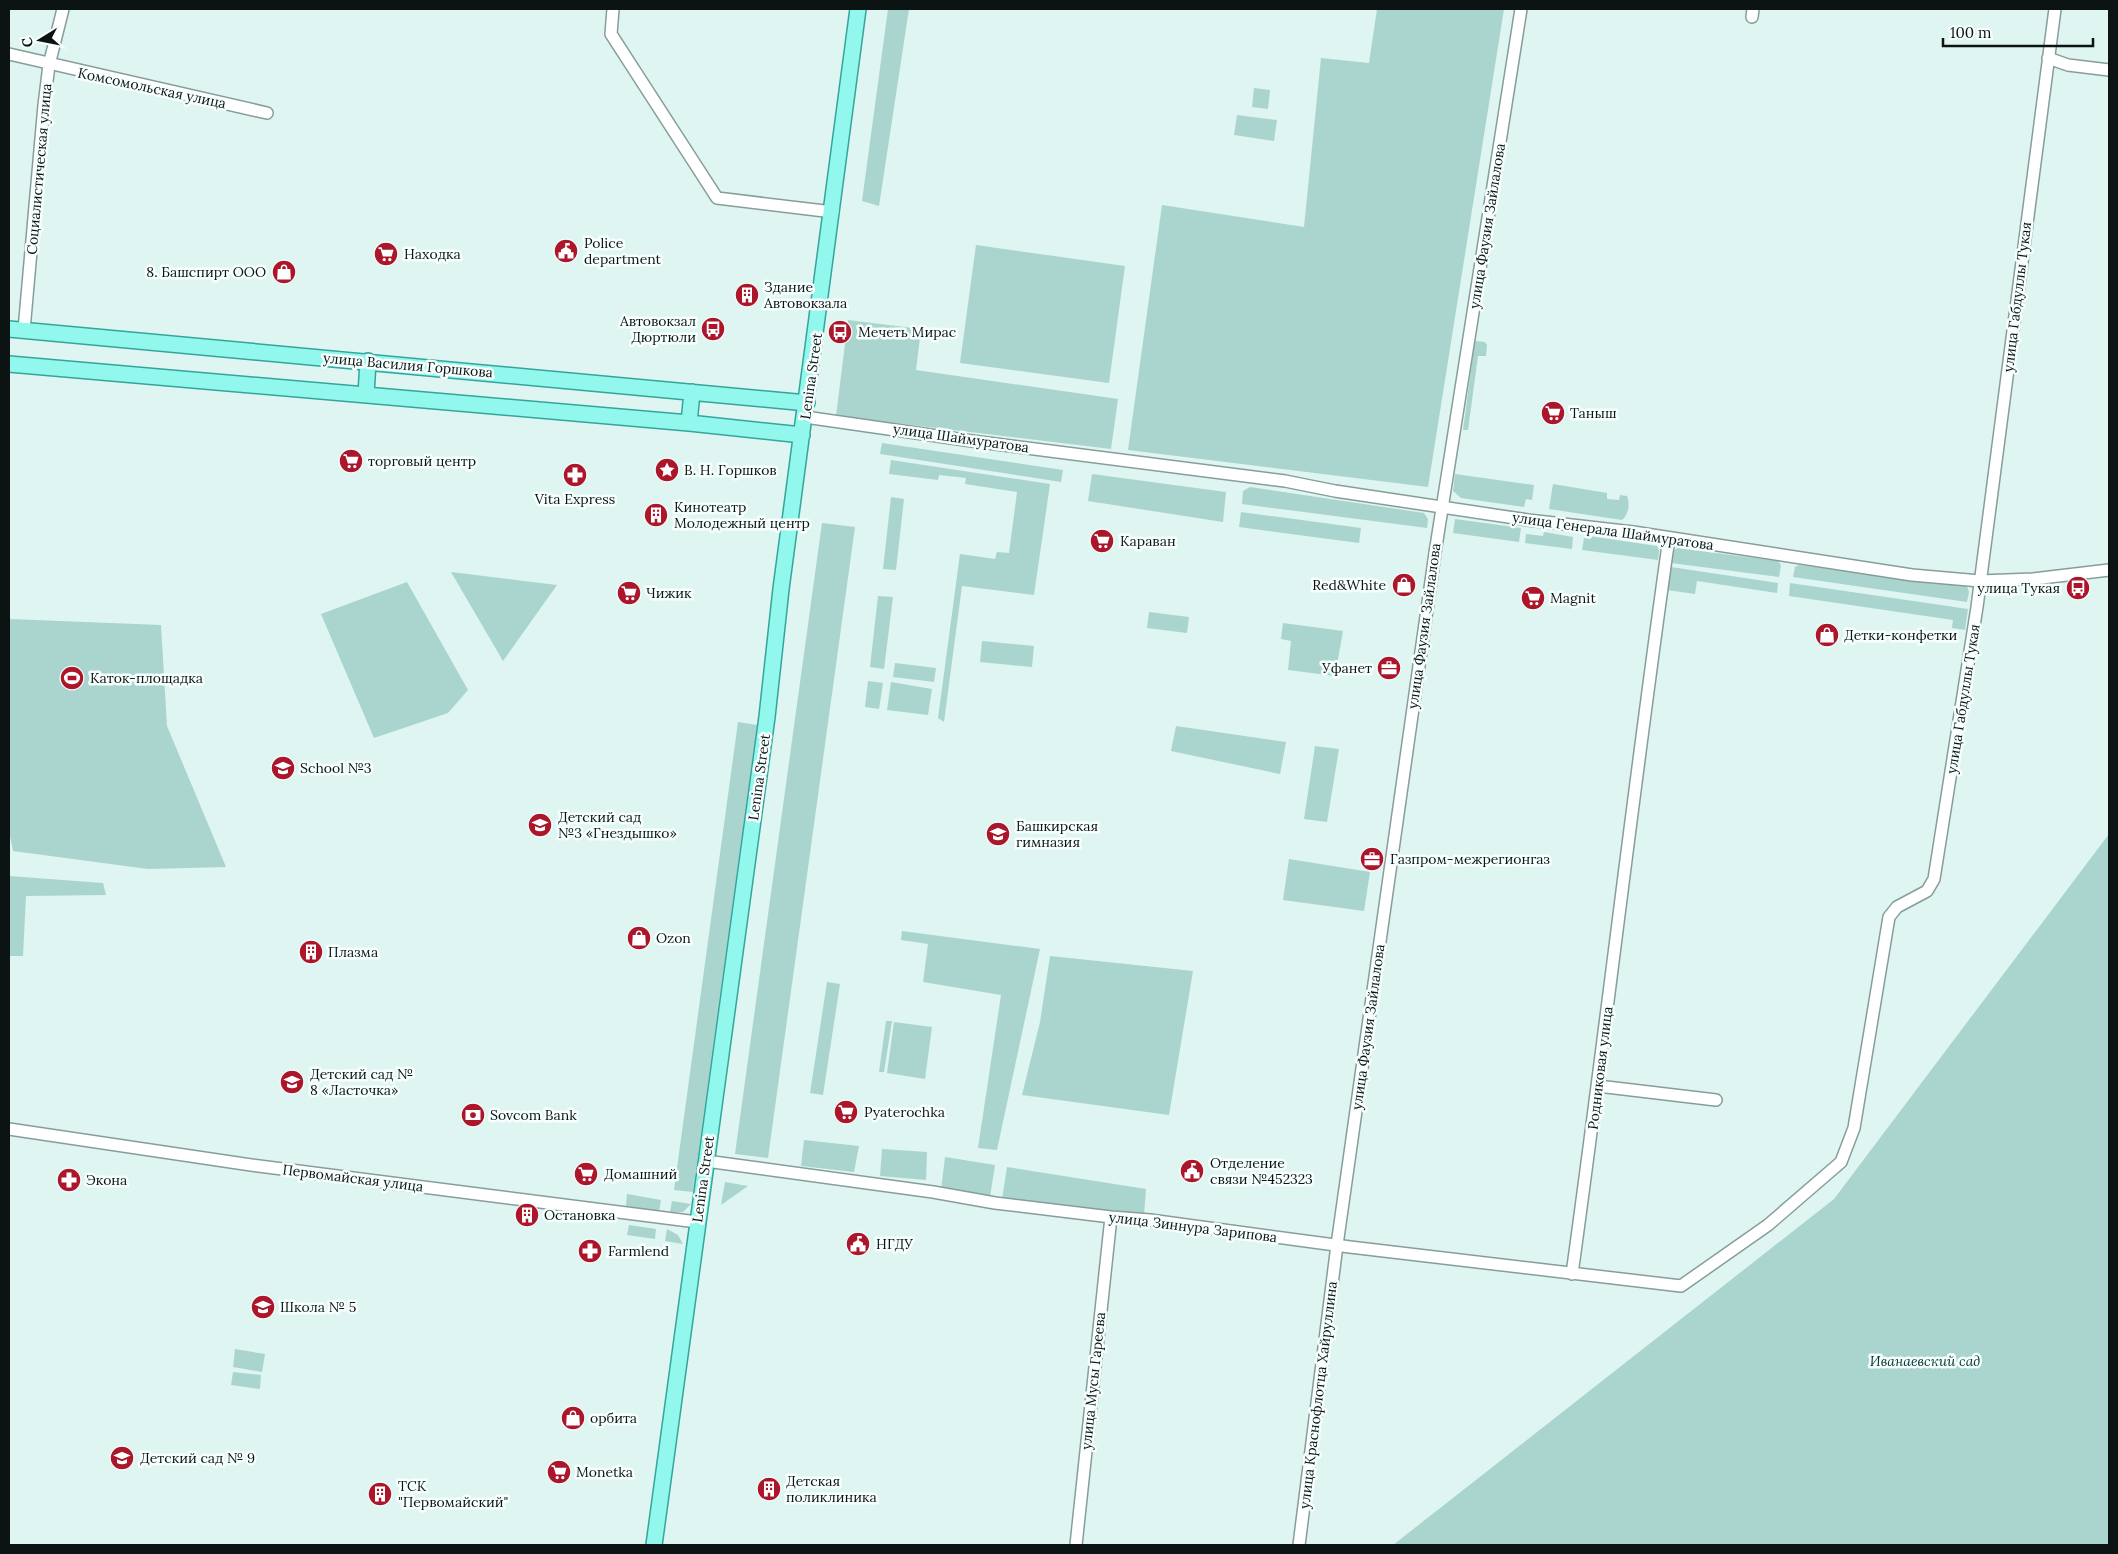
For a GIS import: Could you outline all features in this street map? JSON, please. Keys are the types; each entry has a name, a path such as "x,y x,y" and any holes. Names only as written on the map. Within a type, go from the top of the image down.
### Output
{"main road":[{"name":"Lenina Street","path":"654,1545 767,717 781,589 833,212 858,9"},
{"name":"улица Василия Горшкова","path":"16,329 692,392 806,410"},
{"path":"366,395 368,361"},
{"path":"9,364 689,423 802,435"},
{"path":"689,423 692,392"}],"street":[{"name":"Социалистическая улица","path":"16,329 49,65 63,9"},
{"path":"614,9 611,34 717,198 833,212"},
{"name":"улица Фаузия Зайлалова","path":"1337,1245 1435,553 1521,9"},
{"name":"улица Габдуллы Тукая","path":"1682,1286 1768,1225 1841,1162 1854,1128 1889,917 1897,907 1927,891 1934,879 1980,581 2054,9"},
{"name":"Комсомольская улица","path":"9,54 49,65 267,113"},
{"path":"2048,58 2068,66 2109,70"},
{"name":"улица Шаймуратова","path":"806,410 1117,460"},
{"name":"улица Генерала Шаймуратова","path":"1117,460 1285,481 1334,491 1894,572 1980,581 2033,579 2109,570"},
{"name":"Родниковая улица","path":"1572,1274 1669,538"},
{"path":"1598,1086 1716,1100"},
{"name":"Первомайская улица","path":"9,1130 251,1164 697,1222"},
{"name":"улица Зиннура Зарипова","path":"706,1161 934,1192 995,1203 1150,1220 1337,1245 1682,1286"},
{"name":"улица Мусы Гареева","path":"1076,1545 1111,1217"},
{"name":"улица Краснофлотца Хайруллина","path":"1299,1545 1337,1245"}],"green space":[{"path":"888,9 909,9 879,206 862,201"},
{"path":"1377,9 1504,9 1428,487 1128,450 1162,205 1304,227 1321,58 1369,63"},
{"path":"1254,88 1270,90 1268,109 1252,107"},
{"path":"1237,115 1277,120 1274,141 1234,135"},
{"path":"976,245 1125,266 1109,383 960,363"},
{"path":"848,320 921,329 916,370 1118,399 1111,449 836,416"},
{"path":"1475,341 1485,342 1487,345 1486,356 1478,356 1468,430 1463,430"},
{"path":"882,443 1063,470 1061,482 880,454"},
{"path":"891,460 1050,484 1034,595 962,586 944,722 938,718 960,554 995,559 997,552 1009,553 1017,492 965,484 966,478 939,475 938,480 889,474"},
{"path":"1092,474 1226,492 1223,522 1088,501"},
{"path":"1455,474 1534,485 1532,500 1526,499 1524,507 1461,498 1453,491"},
{"path":"1553,484 1607,493 1607,499 1619,500 1620,495 1627,496 1629,506 1627,512 1622,520 1549,509"},
{"path":"1250,487 1424,513 1428,519 1427,528 1242,504 1243,491"},
{"path":"891,497 904,499 896,570 883,569"},
{"path":"1241,512 1361,528 1359,543 1239,527"},
{"path":"1455,519 1521,528 1519,542 1453,533"},
{"path":"822,523 855,527 768,1158 735,1154"},
{"path":"1544,532 1573,537 1572,549 1525,543 1526,534 1543,536"},
{"path":"1589,536 1657,546 1659,550 1658,560 1582,550 1584,538"},
{"path":"1677,548 1778,561 1781,565 1779,577 1671,563 1673,551"},
{"path":"1799,565 1967,586 1969,592 1967,602 1793,577 1795,567"},
{"path":"1671,567 1778,583 1777,593 1697,581 1695,594 1667,590"},
{"path":"451,572 557,585 503,661"},
{"path":"407,582 468,690 448,713 374,738 321,614"},
{"path":"1790,583 1968,609 1965,630 1952,628 1953,620 1789,596"},
{"path":"878,596 893,597 884,669 870,667"},
{"path":"1149,612 1189,617 1187,633 1147,628"},
{"path":"9,619 161,625 167,726 226,867 148,869 13,851 9,831"},
{"path":"1283,623 1343,631 1335,676 1288,670 1291,641 1281,639"},
{"path":"982,641 1034,646 1032,667 980,662"},
{"path":"895,663 936,668 934,682 893,677"},
{"path":"868,681 883,683 879,709 865,707"},
{"path":"891,682 932,689 928,715 887,710"},
{"path":"738,722 757,725 693,1192 674,1190"},
{"path":"1176,726 1286,742 1280,774 1171,751"},
{"path":"1315,746 1339,749 1327,822 1304,819"},
{"name":"Иванаевский сад","path":"2109,834 2109,1545 1393,1545 1834,1199"},
{"path":"1289,859 1370,872 1364,911 1283,900"},
{"path":"9,876 103,883 106,895 26,896 23,956 9,956"},
{"path":"902,931 1040,949 997,1150 978,1148 1001,995 923,982 928,944 901,940"},
{"path":"1050,956 1193,971 1169,1115 1022,1095 1040,1022"},
{"path":"827,982 840,984 823,1095 810,1093"},
{"path":"886,1021 892,1021 884,1072 879,1072"},
{"path":"894,1022 932,1027 925,1079 887,1073"},
{"path":"804,1140 859,1146 854,1172 801,1166"},
{"path":"882,1149 927,1152 926,1180 880,1176"},
{"path":"945,1157 995,1165 990,1197 941,1190"},
{"path":"1007,1167 1146,1189 1144,1215 1002,1199"},
{"path":"725,1182 748,1186 721,1205"},
{"path":"627,1194 661,1200 659,1212 626,1206"},
{"path":"672,1201 691,1204 683,1212 670,1212"},
{"path":"629,1225 656,1229 655,1239 627,1235"},
{"path":"667,1229 678,1235 683,1244 665,1241"},
{"path":"235,1349 265,1354 262,1372 233,1367"},
{"path":"233,1372 261,1375 260,1389 231,1385"}],"place":[{"name":"Police department","path":"566,251"},
{"name":"Находка","path":"386,254"},
{"name":"8. Башспирт ООО","path":"284,272"},
{"name":"Здание Автовокзала","path":"747,295"},
{"name":"Автовокзал Дюртюли","path":"713,329"},
{"name":"Мечеть Мирас","path":"840,332"},
{"name":"Таныш","path":"1553,413"},
{"name":"торговый центр","path":"351,461"},
{"name":"В. Н. Горшков","path":"667,470"},
{"name":"Vita Express","path":"575,475"},
{"name":"Кинотеатр Молодежный центр","path":"656,515"},
{"name":"Караван","path":"1102,541"},
{"name":"Red&White","path":"1404,585"},
{"name":"улица Тукая","path":"2078,588"},
{"name":"Чижик","path":"629,593"},
{"name":"Magnit","path":"1533,598"},
{"name":"Детки-конфетки","path":"1827,635"},
{"name":"Уфанет","path":"1389,668"},
{"name":"Каток-площадка","path":"72,678"},
{"name":"School №3","path":"283,768"},
{"name":"Детский сад №3 «Гнездышко»","path":"540,825"},
{"name":"Башкирская гимназия","path":"998,834"},
{"name":"Газпром-межрегионгаз","path":"1372,859"},
{"name":"Ozon","path":"639,938"},
{"name":"Плазма","path":"311,952"},
{"name":"Детский сад № 8 «Ласточка»","path":"292,1082"},
{"name":"Pyaterochka","path":"846,1112"},
{"name":"Sovcom Bank","path":"473,1115"},
{"name":"Отделение связи №452323","path":"1192,1171"},
{"name":"Домашний","path":"586,1174"},
{"name":"Экона","path":"69,1180"},
{"name":"Остановка","path":"527,1215"},
{"name":"НГДУ","path":"858,1244"},
{"name":"Farmlend","path":"590,1251"},
{"name":"Школа № 5","path":"263,1307"},
{"name":"орбита","path":"573,1418"},
{"name":"Детский сад № 9","path":"122,1458"},
{"name":"Monetka","path":"559,1472"},
{"name":"Детская поликлиника","path":"769,1489"},
{"name":"ТСК \"Первомайский\"","path":"380,1494"}]}
